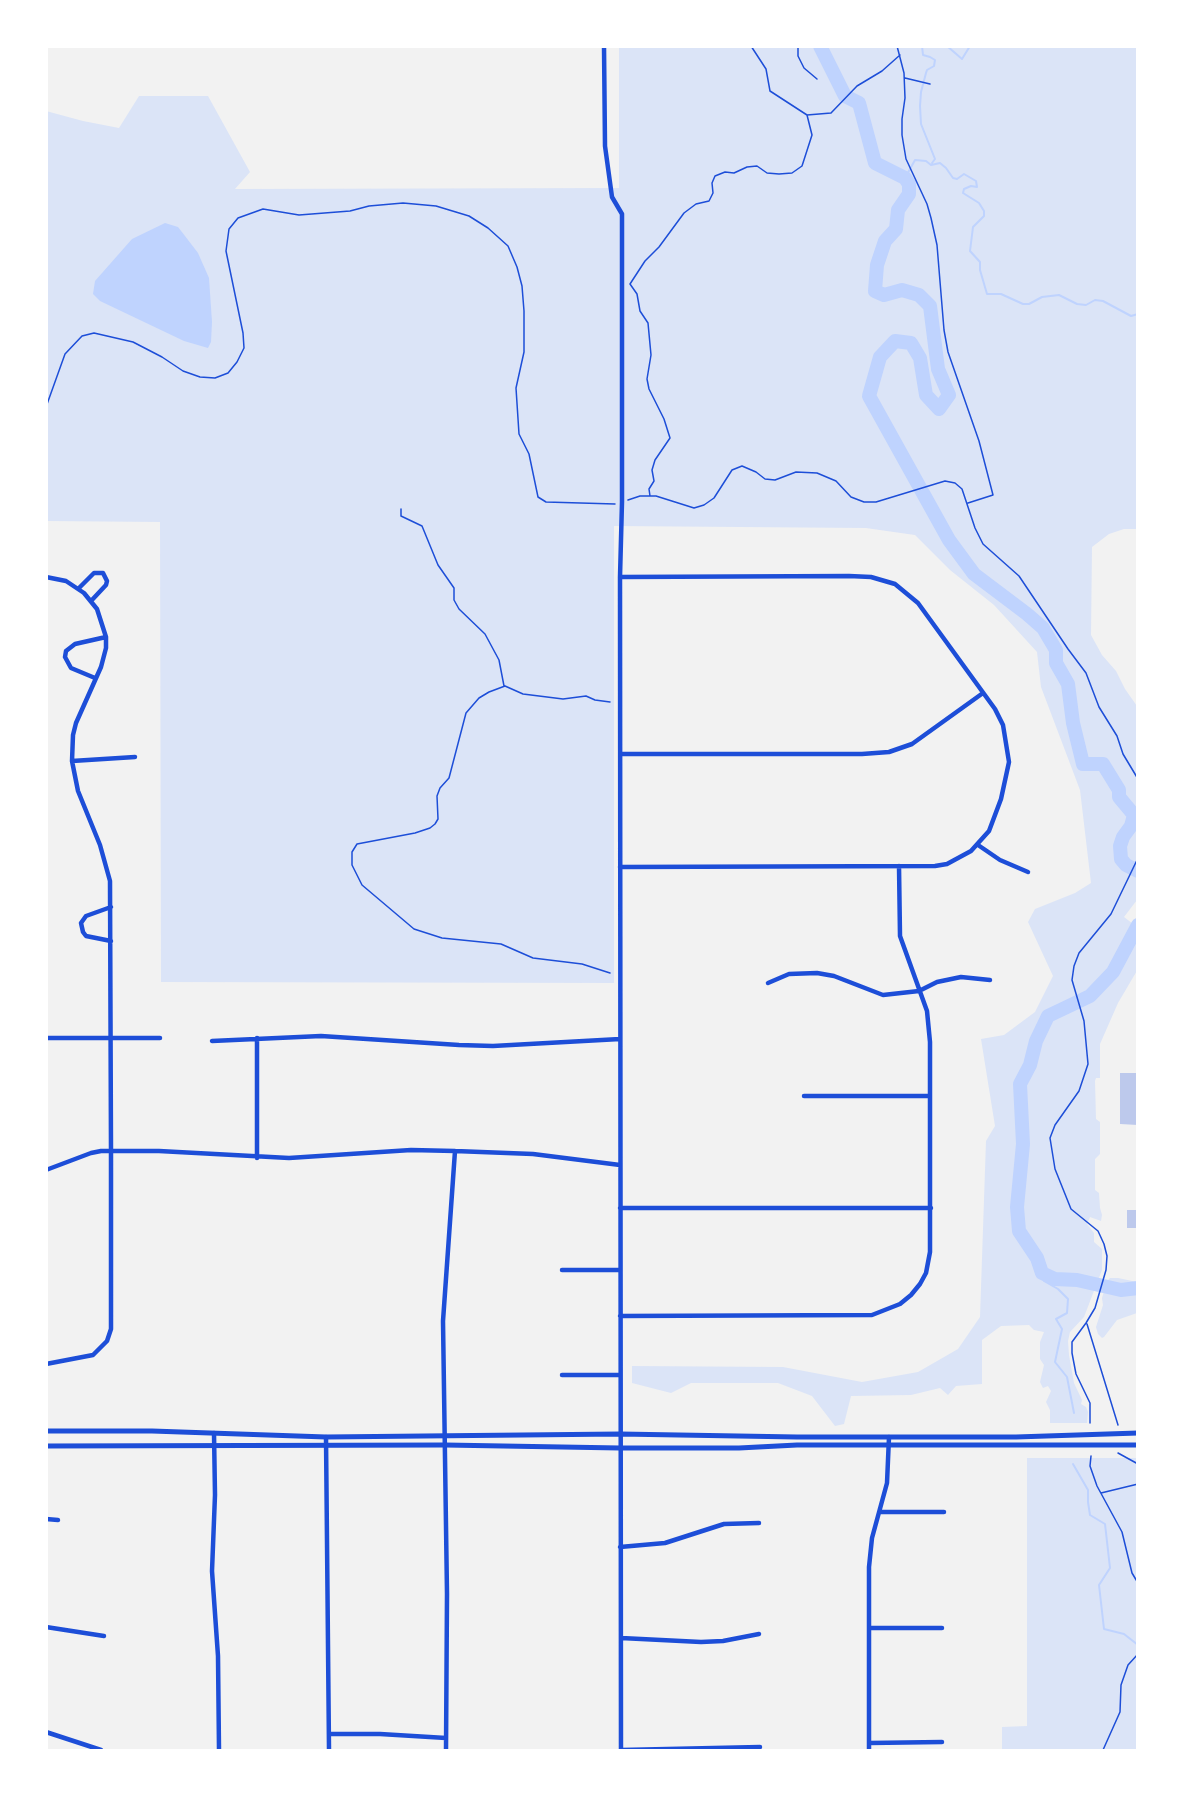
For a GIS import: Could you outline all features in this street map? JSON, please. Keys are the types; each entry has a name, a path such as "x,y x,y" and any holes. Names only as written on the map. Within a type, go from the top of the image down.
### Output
{"street":[{"path":"604,46 605,146 612,197 622,214 621,1750 760,1747"},
{"path":"76,587 94,573 102,573 107,581 106,585 91,601"},
{"path":"620,577 849,576 884,580 906,591 918,603 995,709 1003,725 1009,762 1005,786 989,831 978,845 964,856 947,864 620,867"},
{"path":"46,577 66,581 91,601 100,615 105,638 103,658 76,723 72,761 78,791 106,863 110,881 111,908 111,1329 107,1341 93,1355 46,1364"},
{"path":"94,678 71,668 65,657 66,651 75,644 105,638"},
{"path":"621,754 889,752 912,744 983,693"},
{"path":"72,761 135,757"},
{"path":"978,845 1000,860 1028,872"},
{"path":"620,1316 879,1314 905,1300 920,1284 926,1273 930,1252 930,1042 927,1011 900,936 898,866"},
{"path":"111,908 86,916 81,923 82,932 86,936 111,941"},
{"path":"768,983 789,974 817,973 834,976 883,994 919,991 937,982 955,978 990,980"},
{"path":"212,1041 321,1036 493,1046 620,1039"},
{"path":"48,1038 160,1038"},
{"path":"257,1038 257,1158"},
{"path":"804,1096 930,1096"},
{"path":"46,1170 91,1153 111,1151 159,1151 289,1158 411,1150 455,1151 533,1154 620,1165"},
{"path":"446,1750 447,1594 443,1321 455,1151"},
{"path":"620,1208 931,1208"},
{"path":"562,1270 620,1270"},
{"path":"562,1375 620,1375"},
{"path":"46,1431 326,1437 620,1434 1016,1437 1137,1433"},
{"path":"214,1433 215,1495 212,1571 218,1656 219,1750"},
{"path":"326,1437 328,1445 329,1750"},
{"path":"869,1750 870,1552 887,1483 889,1437"},
{"path":"46,1446 445,1445 620,1448 1137,1445"},
{"path":"879,1512 944,1512"},
{"path":"46,1519 58,1520"},
{"path":"620,1547 665,1543 724,1524 759,1523"},
{"path":"46,1627 104,1636"},
{"path":"869,1628 942,1628"},
{"path":"621,1638 701,1642 723,1641 759,1634"},
{"path":"46,1732 100,1750"},
{"path":"329,1734 446,1738"},
{"path":"869,1743 942,1742"}],"path":[{"path":"751,46 766,69 770,91 807,115 831,113 857,86 882,71 900,54"},
{"path":"798,46 798,56 804,68 817,79"},
{"path":"897,46 905,98 902,135 908,163 927,204 937,245 948,352 991,479 993,495 968,503"},
{"path":"903,78 930,84"},
{"path":"650,496 649,489 654,481 652,470 655,460 670,438 647,379 651,355 648,323 640,311 637,294 630,284 645,261 659,247 684,213 696,204 709,201 713,193 712,183 715,176 757,166 767,173 792,173 802,166 812,135 807,115"},
{"path":"46,407 65,354 82,336 94,333 133,342 183,371 200,377 215,378 228,373 244,348 226,251 229,229 238,218 263,209 299,215 350,211 369,206 403,203 436,206 469,216 488,228 508,246 522,286 524,352 516,388 519,434 529,454 538,497 546,502 608,504 640,496 650,496 694,508 714,498 732,470 742,466 765,479 775,480 796,472 817,473 836,482 851,497 864,502 876,502 945,481 956,483 962,489 983,544 1019,576 1086,673 1099,707 1117,736 1123,754 1137,779"},
{"path":"401,509 400,516 422,526 438,565 454,588 454,600 459,609 485,634 499,660 505,686"},
{"path":"610,702 586,696 563,699 523,694 505,686 489,692 479,698 466,713 449,778 440,788 437,796 438,819 435,824 415,833 357,844 352,852 352,865 362,885 414,929 442,938 501,944 533,958 582,964 610,973"},
{"path":"1090,1423 1090,1403 1076,1374 1072,1342 1086,1323 1098,1297 1107,1262 1104,1244 1092,1225 1071,1209 1055,1169 1050,1147 1052,1131 1079,1091 1088,1064 1083,1021 1072,975 1076,960 1111,914 1137,858"},
{"path":"1086,1323 1119,1425"},
{"path":"1118,1453 1137,1464"},
{"path":"1090,1456 1093,1475 1100,1493 1122,1532 1132,1574 1137,1583"},
{"path":"1100,1493 1137,1484"},
{"path":"1103,1750 1120,1712 1120,1685 1128,1665 1136,1655"}],"shaded area":[{"path":"619,47 1137,47 1137,529 1124,529 1109,534 1092,547 1091,635 1137,706 1137,900 1124,917 1137,927 1138,969 1118,1003 1100,1044 1100,1078 1096,1078 1095,1081 1096,1119 1100,1122 1100,1154 1095,1159 1095,1190 1099,1193 1102,1215 1101,1221 1090,1217 1087,1224 1094,1233 1094,1242 1102,1249 1102,1270 1084,1317 1070,1332 1068,1341 1074,1383 1082,1400 1081,1404 1088,1412 1087,1423 1050,1423 1050,1410 1046,1402 1051,1391 1048,1386 1043,1388 1040,1382 1044,1365 1040,1359 1040,1342 1044,1332 1034,1330 1029,1325 1001,1326 982,1340 982,1384 956,1386 948,1395 940,1388 911,1395 851,1396 844,1424 835,1426 812,1396 778,1383 691,1383 671,1393 632,1383 632,1366 783,1367 862,1382 918,1372 958,1349 980,1317 986,1141 995,1126 981,1039 1004,1035 1035,1012 1053,976 1028,922 1035,909 1075,893 1091,883 1080,790 1041,687 1037,652 994,605 950,570 915,535 866,528 614,526 614,983 161,982 160,522 47,521 46,111 119,128 139,96 208,96 250,172 235,189 619,188"},
{"path":"1110,1278 1137,1282 1137,1313 1117,1320 1102,1338 1096,1327 1103,1305 1102,1298"},
{"path":"1027,1458 1137,1458 1137,1750 1002,1750 1002,1727 1027,1726"}],"water":[{"path":"165,223 178,227 198,253 209,278 212,322 211,342 208,348 184,341 100,301 93,294 95,281 132,239"}],"building":[{"path":"1120,1073 1138,1073 1138,1125 1120,1124"},
{"path":"1127,1210 1138,1210 1138,1228 1127,1228"}],"waterway":[{"path":"820,46 845,96 859,103 875,163 905,178 909,184 909,194 898,210 896,229 885,241 877,265 875,291 884,295 902,290 919,295 930,306 938,369 949,395 939,409 926,395 920,358 911,343 895,341 880,357 869,396 949,540 974,574 1043,628 1056,650 1056,663 1068,684 1073,723 1083,764 1103,764 1119,790 1119,797 1134,815 1120,846 1121,859 1126,865 1138,871"},
{"path":"922,46 923,55 935,60 934,66 926,73 920,106 921,124 935,159 932,163"},
{"path":"947,46 962,59 970,46"},
{"path":"905,178 915,160 926,161 931,165 940,163 953,178 957,179 964,174 976,181 977,187 971,186 964,189 963,193 979,203 984,211 984,216 973,227 970,251 980,262 987,294 1001,294 1023,304 1029,304 1042,297 1059,295 1077,304 1086,305 1095,300 1103,301 1131,316 1138,314"},
{"path":"1134,815 1138,818"},
{"path":"1138,925 1113,972 1090,996 1048,1016 1036,1041 1030,1065 1020,1084 1023,1144 1017,1207 1019,1231 1037,1258 1042,1273 1055,1279 1077,1280 1121,1290 1138,1288"},
{"path":"1042,1273 1044,1281 1058,1289 1068,1299 1067,1313 1056,1319 1062,1329 1055,1362 1067,1377 1074,1413"},
{"path":"1073,1464 1088,1490 1090,1515 1105,1524 1110,1568 1099,1585 1104,1629 1124,1634 1138,1645"}]}
